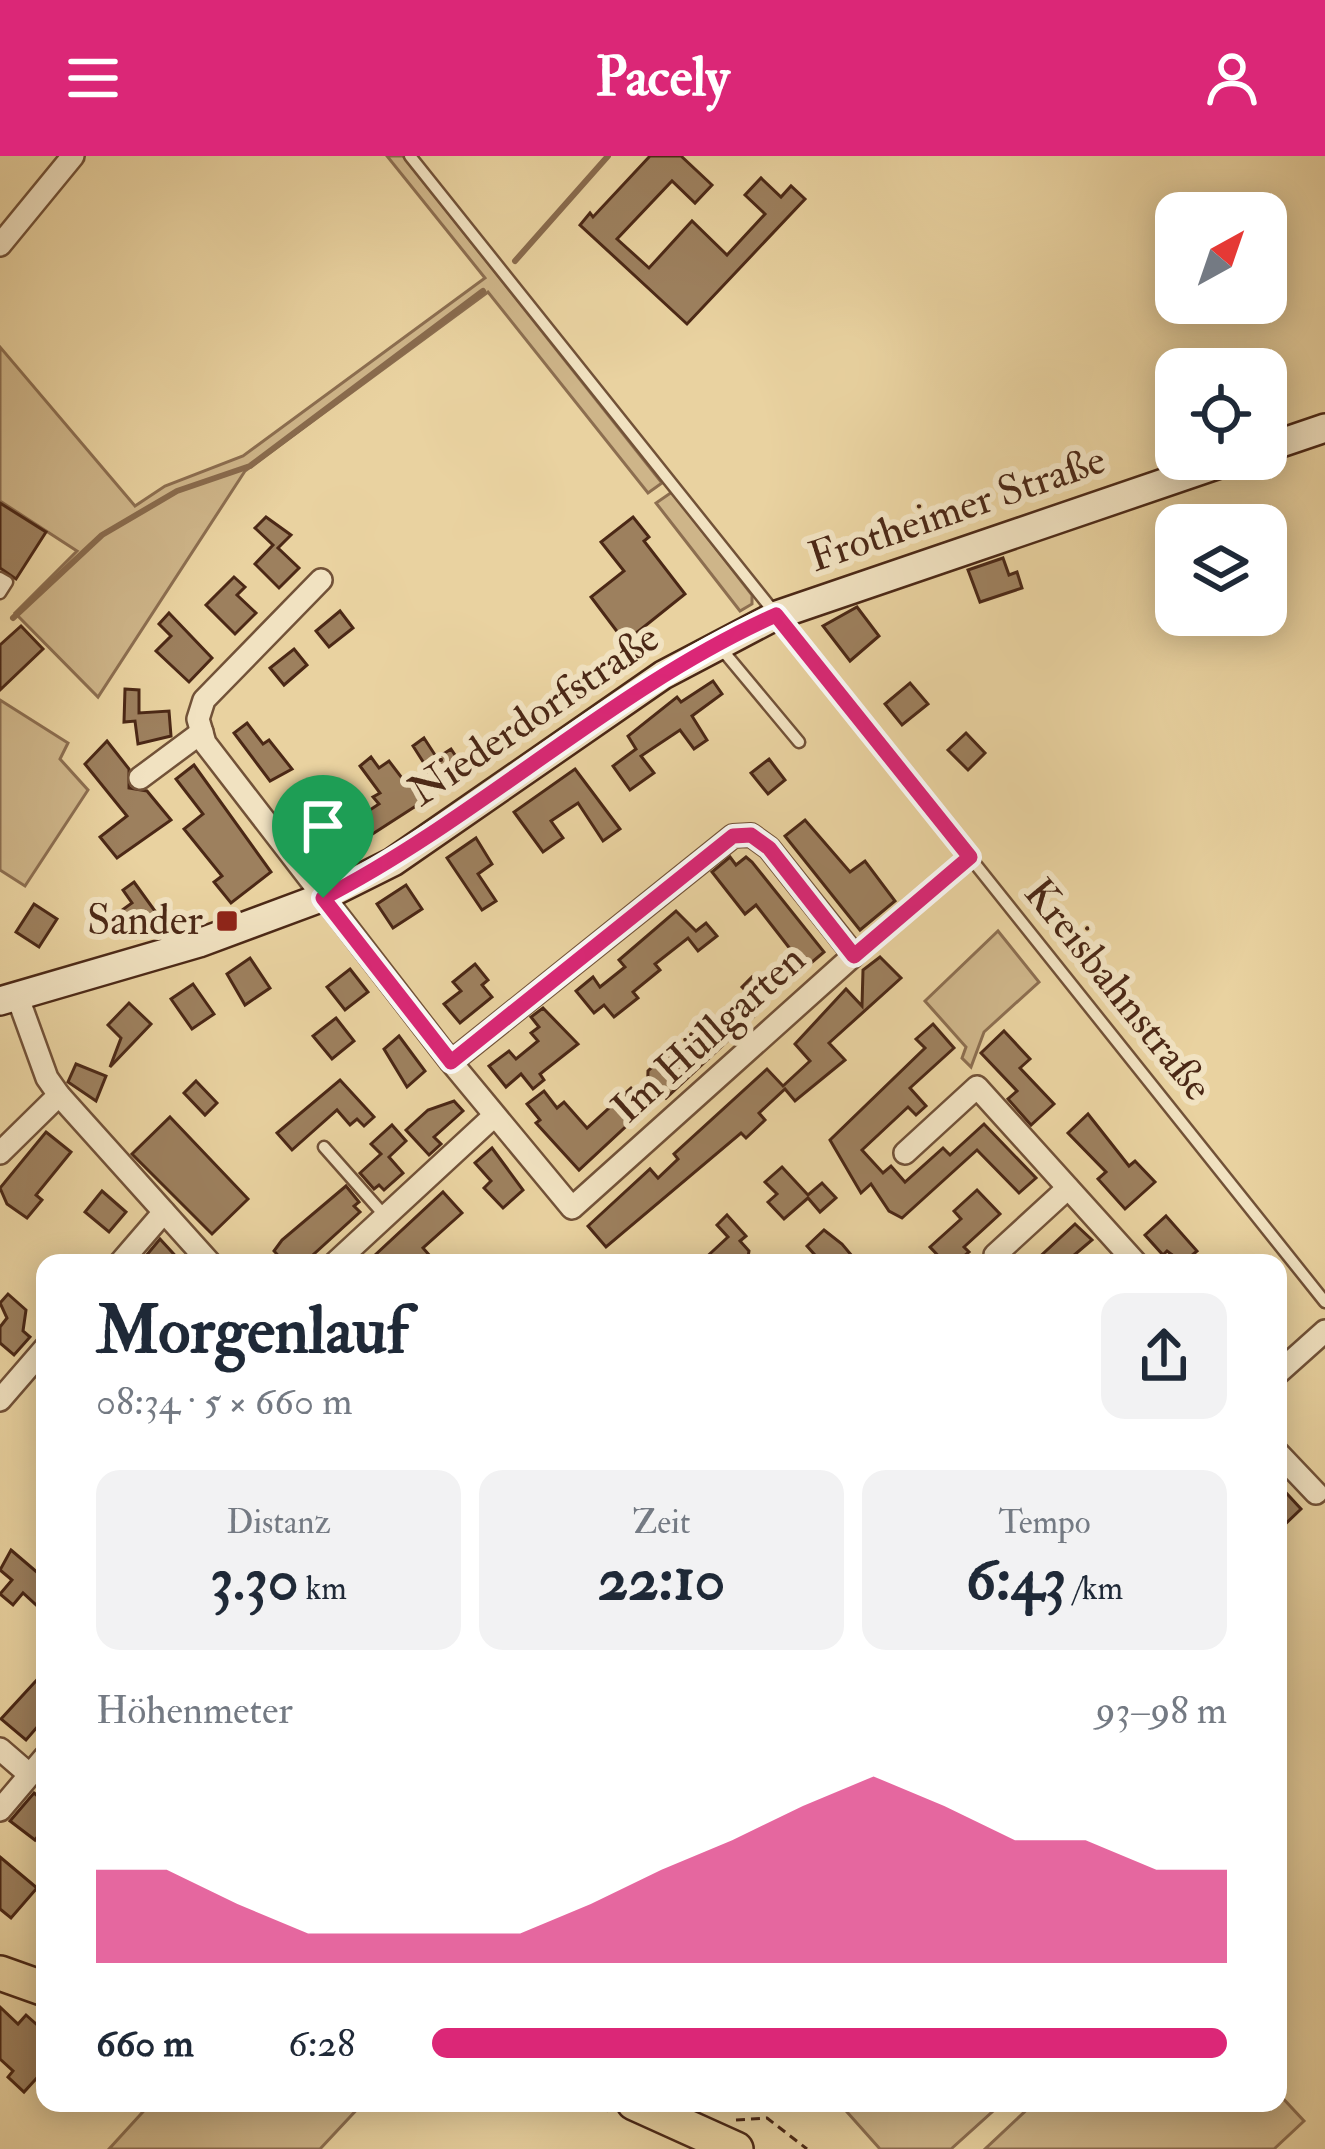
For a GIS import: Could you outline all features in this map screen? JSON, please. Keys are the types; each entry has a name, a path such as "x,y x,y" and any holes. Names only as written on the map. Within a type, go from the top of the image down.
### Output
{"main road":[{"path":"1287,441 1325,428"},
{"name":"Frotheimer Straße","path":"776,615 1172,480"},
{"name":"Niederdorfstraße","path":"9,999 323,898 393,862 717,643 776,615"},
{"path":"0,1973 36,1986"},
{"path":"633,2112 736,2149"}],"street":[{"path":"0,245 73,156"},
{"path":"140,778 202,732 198,719 204,700 321,580"},
{"name":"Im Hüllgarten","path":"202,732 323,898 451,1062 494,1116 572,1208 854,956 769,848 751,835 733,836 451,1062"},
{"path":"9,999 59,1095 202,1254"},
{"path":"905,1154 977,1087 1128,1254"},
{"path":"0,1153 59,1095"},
{"path":"345,1254 494,1116"},
{"path":"995,1254 1068,1188"},
{"path":"127,1254 164,1212"},
{"path":"1287,1365 1325,1331"},
{"path":"0,1400 36,1358"},
{"path":"1287,1462 1316,1493"},
{"path":"0,1749 36,1765"},
{"path":"0,1810 36,1768"}],"lane":[{"name":"Kreisbahnstraße","path":"410,156 1287,1254"},
{"path":"0,578 8,582 0,593"},
{"path":"717,643 799,742"},
{"path":"854,956 909,909"},
{"path":"324,1148 386,1216"},
{"name":"Kreisbahnstraße","path":"1287,1254 1325,1302"}],"path":[{"path":"909,909 970,857"},
{"path":"719,2118 767,2118 807,2149"}],"shaded area":[{"path":"387,156 403,156 662,483 648,493 488,292 245,471 98,697 15,613 77,551 0,501 0,347 135,506 165,486 243,456 485,278"},
{"path":"672,492 752,595 752,604 740,611 656,503"},
{"path":"0,700 68,743 60,759 88,790 25,886 0,870"},
{"path":"998,931 1039,982 984,1032 971,1067 962,1058 966,1047 925,1001"},
{"path":"1287,2103 1304,2121 1274,2149 985,2149 1024,2112 1287,2112"},
{"path":"143,2112 355,2112 320,2149 109,2149"},
{"path":"847,2112 992,2112 951,2149 880,2149"}],"building":[{"path":"650,156 681,156 712,185 695,203 672,181 617,239 649,268 692,221 727,255 765,214 745,195 761,178 781,197 791,186 805,199 687,324 580,225"},
{"path":"0,503 46,532 16,579 0,568"},
{"path":"266,517 291,535 278,548 299,568 279,588 255,564 273,545 255,528"},
{"path":"633,517 649,537 644,541 685,594 625,642 591,597 624,571 601,542"},
{"path":"1003,558 1009,575 1017,572 1022,588 980,602 968,570"},
{"path":"234,577 245,587 237,595 256,613 235,634 206,605"},
{"path":"857,607 879,636 850,661 823,626"},
{"path":"340,611 353,628 329,647 316,631"},
{"path":"169,613 212,658 189,682 156,651 171,636 159,624"},
{"path":"21,626 43,649 0,690 0,645"},
{"path":"294,649 307,665 284,685 270,668"},
{"path":"713,681 722,694 692,716 707,740 694,749 680,730 641,756 654,773 630,790 613,766 636,749 628,736 677,697 681,702"},
{"path":"910,683 928,704 902,725 885,704"},
{"path":"125,689 139,690 139,713 169,711 171,736 138,744 135,721 124,722"},
{"path":"247,723 263,744 269,740 292,769 270,781 234,733"},
{"path":"966,733 985,753 968,770 948,750"},
{"path":"424,738 437,758 451,749 467,773 340,855 329,837 379,804 373,797 380,793 360,766 371,757 379,768 389,761 408,786 429,771 413,746"},
{"path":"107,741 129,769 129,788 147,791 171,820 117,858 100,837 127,816 85,764"},
{"path":"769,759 785,780 768,794 751,773"},
{"path":"194,765 271,872 231,903 214,882 222,876 184,829 203,814 176,779"},
{"path":"575,769 620,829 603,841 578,803 551,821 563,838 543,852 514,812"},
{"path":"805,820 850,872 865,861 895,901 860,930 785,836"},
{"path":"476,838 492,864 478,874 496,901 482,910 447,858"},
{"path":"730,857 736,865 746,857 752,862 824,952 805,968 756,905 745,914 712,872"},
{"path":"134,882 160,918 136,938 118,913 132,903 123,890"},
{"path":"406,885 422,909 393,928 377,904"},
{"path":"34,904 57,919 39,947 16,932"},
{"path":"676,911 696,931 706,923 717,936 698,951 688,938 655,964 660,970 633,992 638,998 614,1017 604,1005 594,1013 576,991 593,977 600,987 625,967 619,960"},
{"path":"880,957 901,978 829,1043 845,1060 795,1101 785,1089 759,1113 765,1120 746,1138 741,1133 606,1247 588,1226 650,1169 658,1178 678,1159 674,1154 767,1069 783,1086 810,1061 795,1044 846,989 862,1006 863,970"},
{"path":"250,958 270,988 245,1005 227,974"},
{"path":"475,964 488,980 482,985 492,997 460,1023 444,1004 461,991 453,982"},
{"path":"350,969 368,992 345,1010 327,987"},
{"path":"752,977 768,995 758,1004 762,1009 666,1098 658,1089 647,1100 648,1071 670,1051 674,1056 710,1016 714,1022 747,992 742,987"},
{"path":"193,984 214,1014 192,1029 171,999"},
{"path":"129,1003 151,1024 110,1067 121,1038 108,1025"},
{"path":"543,1008 578,1044 540,1074 544,1080 533,1089 521,1074 506,1087 489,1066 509,1051 516,1059 538,1041 531,1033 539,1027 531,1017"},
{"path":"336,1018 354,1041 332,1059 313,1036"},
{"path":"933,1024 954,1048 910,1088 926,1106 916,1115 908,1107 862,1150 883,1173 891,1166 905,1182 943,1148 950,1155 984,1124 1036,1178 1019,1193 977,1150 902,1218 889,1211 871,1184 861,1193 830,1140 925,1048 916,1039"},
{"path":"1004,1031 1030,1059 1020,1068 1054,1104 1031,1125 1008,1099 1017,1091 981,1053"},
{"path":"399,1036 425,1071 407,1087 384,1049"},
{"path":"76,1064 106,1076 96,1101 68,1082"},
{"path":"340,1080 374,1117 364,1126 357,1119 350,1125 337,1110 292,1150 277,1133"},
{"path":"196,1081 217,1103 205,1115 184,1093"},
{"path":"631,1088 644,1102 633,1113 636,1117 579,1170 536,1123 540,1120 527,1104 544,1091 557,1108 564,1102 587,1128"},
{"path":"454,1101 463,1111 434,1137 441,1144 429,1155 406,1130 428,1110"},
{"path":"1088,1114 1129,1166 1135,1161 1155,1182 1125,1209 1098,1179 1106,1172 1068,1133"},
{"path":"170,1117 248,1199 212,1234 132,1154"},
{"path":"392,1125 406,1141 389,1157 403,1173 384,1190 379,1185 374,1189 360,1173 381,1154 371,1144"},
{"path":"46,1132 71,1152 36,1195 42,1200 27,1218 7,1204 0,1188"},
{"path":"492,1148 523,1190 503,1208 484,1188 491,1181 475,1163"},
{"path":"782,1167 808,1195 822,1183 836,1198 820,1212 808,1198 784,1219 768,1202 777,1194 765,1182"},
{"path":"346,1186 359,1202 354,1206 360,1212 314,1254 277,1254 274,1251"},
{"path":"977,1190 1000,1214 964,1247 967,1254 937,1254 930,1247 961,1219 954,1211"},
{"path":"102,1191 126,1212 109,1232 85,1212"},
{"path":"443,1192 462,1213 423,1248 428,1254 376,1254"},
{"path":"727,1215 746,1236 740,1241 748,1254 710,1254 728,1237 717,1225"},
{"path":"1166,1216 1197,1251 1162,1254 1145,1235"},
{"path":"1075,1224 1092,1240 1075,1254 1043,1254"},
{"path":"824,1230 850,1254 814,1254 807,1246"},
{"path":"160,1239 174,1254 148,1254"},
{"path":"8,1294 26,1310 23,1331 30,1337 14,1355 0,1343 0,1327 7,1318 0,1303"},
{"path":"1287,1494 1301,1509 1287,1522"},
{"path":"11,1550 36,1571 36,1605 23,1593 13,1605 0,1594 12,1580 0,1570"},
{"path":"36,1681 36,1728 26,1740 1,1719"},
{"path":"34,1793 36,1795 35,1840 10,1821"},
{"path":"0,1857 36,1889 11,1918 0,1909"},
{"path":"0,2007 18,2024 26,2015 36,2024 36,2079 24,2092 8,2077 13,2071 0,2059"}],"waterway":[{"path":"515,261 608,156"},
{"path":"13,618 102,535 177,491 250,466 483,291"}],"place":[{"name":"Sander","path":"227,921"}],"route":[{"path":"776,615 970,857 854,956 769,848 751,835 733,836 451,1062 323,898 393,862 663,675 776,615"}]}
